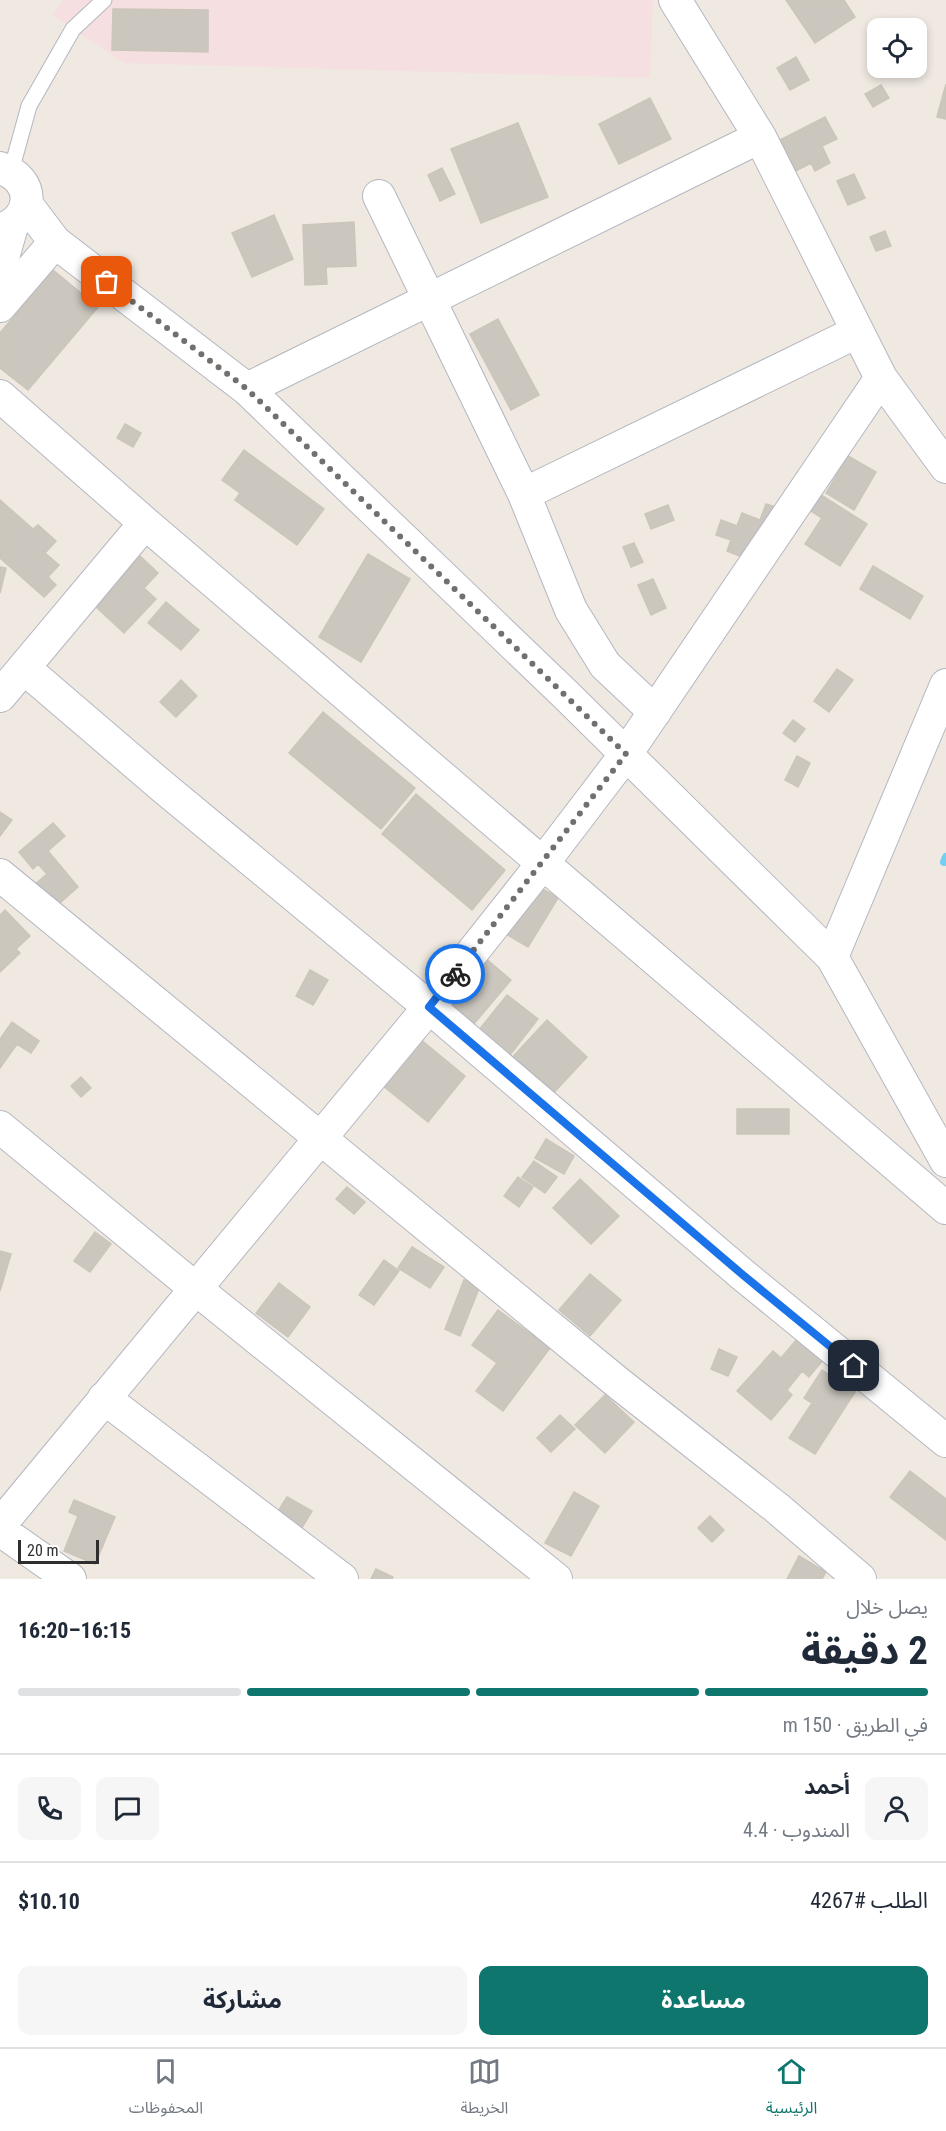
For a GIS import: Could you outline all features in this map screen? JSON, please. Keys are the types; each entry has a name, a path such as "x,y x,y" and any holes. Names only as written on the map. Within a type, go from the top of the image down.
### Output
{"street":[{"path":"675,0 760,137 881,378 946,467"},
{"path":"247,389 760,137"},
{"path":"0,268 13,221 26,192 21,180 6,170"},
{"path":"379,196 524,494 571,610 605,665 655,712"},
{"path":"13,221 55,242 247,389 626,754 832,957 946,1161"},
{"path":"0,306 55,242"},
{"path":"524,494 857,332"},
{"path":"70,1579 0,1528 104,1398 429,1007 543,863 626,754 881,378"},
{"path":"0,396 946,1208"},
{"path":"0,696 146,523"},
{"path":"24,668 172,795 429,1007 743,1275 946,1441"},
{"path":"832,957 946,685"},
{"path":"0,875 617,1383 777,1508 860,1579"},
{"path":"0,1127 196,1289 556,1579"},
{"path":"104,1398 342,1579"}],"lane":[{"path":"6,170 29,106 73,29 104,0"}],"shaded area":[{"path":"64,0 653,0 650,78 124,63 52,15"}],"building":[{"path":"786,0 844,0 855,17 815,43"},
{"path":"113,9 208,10 208,52 112,50"},
{"path":"796,57 809,80 790,90 777,68"},
{"path":"946,84 946,119 937,117"},
{"path":"881,85 889,98 873,107 865,94"},
{"path":"650,98 671,139 619,164 599,124"},
{"path":"825,117 837,139 822,146 830,163 815,171 811,163 790,174 774,143"},
{"path":"518,123 548,197 481,223 451,149"},
{"path":"442,168 455,194 440,201 428,175"},
{"path":"854,174 865,198 848,205 837,181"},
{"path":"274,215 293,259 252,277 232,233"},
{"path":"354,222 356,266 326,267 327,284 305,285 303,225"},
{"path":"885,231 891,246 876,251 870,237"},
{"path":"53,270 98,307 28,390 0,368 0,333"},
{"path":"498,319 539,395 511,410 470,334"},
{"path":"125,424 141,433 133,447 117,438"},
{"path":"244,450 324,509 297,545 235,500 240,493 222,480"},
{"path":"848,456 876,472 854,510 826,493"},
{"path":"821,495 867,524 840,566 805,544 822,518 811,511"},
{"path":"0,500 33,529 38,525 56,541 45,553 59,565 48,577 56,585 44,597 0,558"},
{"path":"766,504 776,507 755,562 727,551 731,540 716,535 721,520 737,526 742,513 760,520"},
{"path":"668,505 674,520 651,529 645,514"},
{"path":"634,543 643,562 631,567 623,547"},
{"path":"368,554 410,579 361,662 319,637"},
{"path":"140,556 158,573 144,588 156,599 124,633 95,606"},
{"path":"873,566 923,596 910,619 860,589"},
{"path":"0,567 6,568 0,593"},
{"path":"653,579 666,608 651,615 638,585"},
{"path":"166,602 199,630 181,650 148,623"},
{"path":"837,669 853,680 829,712 814,701"},
{"path":"181,680 197,696 176,717 160,702"},
{"path":"323,712 415,788 381,829 289,753"},
{"path":"793,720 805,729 795,742 783,733"},
{"path":"797,756 810,763 798,787 785,780"},
{"path":"416,794 505,870 472,910 382,834"},
{"path":"0,812 12,820 0,836"},
{"path":"53,823 65,836 48,851 78,887 53,909 33,886 47,874 38,864 33,869 19,852"},
{"path":"536,885 558,898 528,947 506,934"},
{"path":"5,910 30,936 16,949 20,953 0,972 0,915"},
{"path":"484,957 511,980 473,1025 446,1003"},
{"path":"310,970 328,980 313,1005 296,996"},
{"path":"507,995 538,1019 506,1060 475,1035"},
{"path":"547,1020 587,1057 547,1100 507,1063"},
{"path":"12,1022 39,1041 31,1053 17,1044 0,1068 0,1039"},
{"path":"420,1039 465,1076 428,1122 383,1086"},
{"path":"81,1077 91,1088 81,1097 71,1086"},
{"path":"737,1109 789,1109 789,1134 737,1134"},
{"path":"546,1139 574,1156 564,1174 535,1158"},
{"path":"534,1161 557,1177 545,1193 522,1177"},
{"path":"518,1177 533,1187 519,1207 504,1196"},
{"path":"580,1179 619,1216 591,1244 553,1208"},
{"path":"347,1187 365,1202 354,1214 336,1199"},
{"path":"95,1232 111,1244 90,1272 74,1261"},
{"path":"412,1247 444,1267 430,1288 398,1268"},
{"path":"0,1251 11,1254 0,1291"},
{"path":"384,1260 399,1271 374,1305 359,1295"},
{"path":"590,1274 621,1300 590,1336 559,1310"},
{"path":"464,1280 480,1286 460,1336 445,1329"},
{"path":"279,1283 310,1307 288,1337 256,1313"},
{"path":"498,1310 550,1348 503,1411 476,1391 497,1363 472,1345"},
{"path":"797,1339 823,1360 809,1377 802,1371 787,1390 792,1395 771,1420 737,1391 773,1351 781,1358"},
{"path":"719,1349 737,1357 728,1376 711,1369"},
{"path":"822,1370 855,1392 815,1454 789,1438 812,1403 804,1398"},
{"path":"605,1395 634,1422 605,1453 575,1425"},
{"path":"560,1415 575,1429 551,1452 537,1438"},
{"path":"910,1471 946,1499 946,1540 890,1497"},
{"path":"574,1492 599,1506 571,1556 545,1543"},
{"path":"287,1497 312,1511 300,1531 275,1516"},
{"path":"74,1500 115,1517 95,1564 64,1551 78,1516 69,1512"},
{"path":"710,1516 724,1530 712,1542 698,1528"},
{"path":"799,1556 826,1572 822,1579 787,1579"},
{"path":"376,1569 393,1577 392,1579 371,1579"}],"waterway":[{"path":"944,862 946,857"}],"way so far":[{"path":"107,282 247,389 626,754 455,974"}],"route":[{"path":"455,974 429,1007 743,1275 854,1366"}]}
